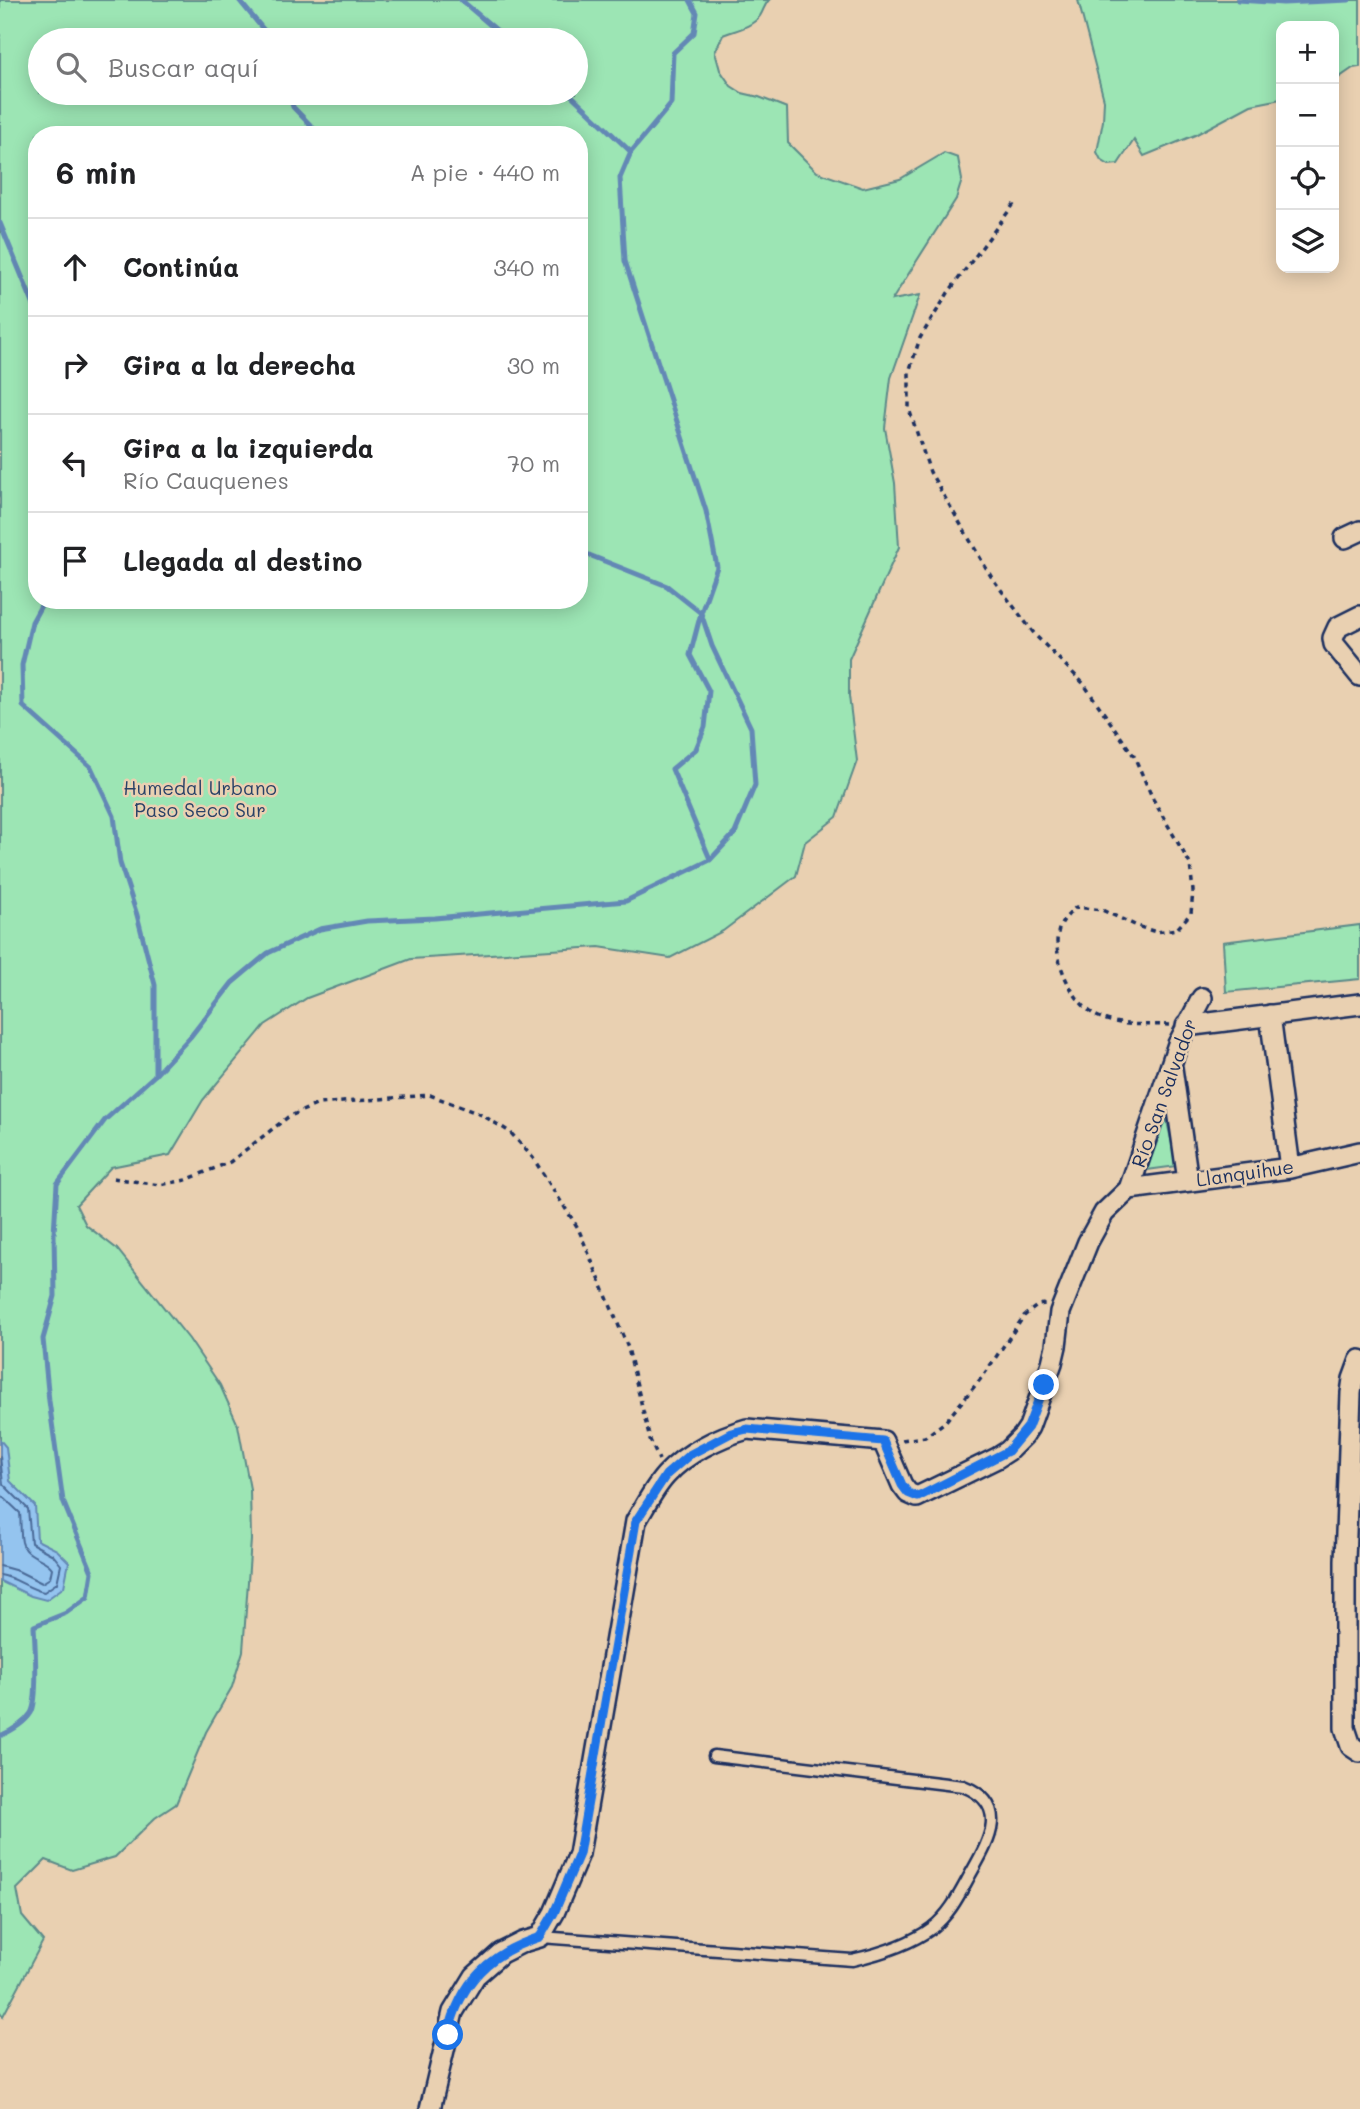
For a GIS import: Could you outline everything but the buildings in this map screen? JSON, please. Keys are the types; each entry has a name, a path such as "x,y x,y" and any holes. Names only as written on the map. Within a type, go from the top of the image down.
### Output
{"street":[{"path":"1360,616 1338,627 1333,638 1360,676"},
{"name":"Río San Salvador","path":"1129,1189 1171,1062 1186,1026 1202,998"},
{"path":"1186,1026 1360,1004"},
{"path":"1270,1015 1290,1168"},
{"path":"1171,1062 1188,1181"},
{"name":"Llanquihue","path":"1129,1189 1290,1168 1360,1152"},
{"path":"430,2109 453,2012 475,1976 501,1953 540,1937 554,1913 579,1854 636,1521 666,1475 689,1455 731,1433 747,1429 883,1441 902,1485 908,1493 918,1497 998,1458 1023,1436 1028,1427 1052,1363 1060,1312 1095,1227 1116,1200 1129,1189"},
{"path":"1359,1364 1350,1393 1354,1468 1352,1653 1345,1728 1351,1746 1360,1752"}],"lane":[{"path":"540,1937 852,1959 878,1955 920,1935 943,1918 953,1906 991,1835 992,1819 985,1802 979,1794 963,1786 713,1756"}],"path":[{"path":"1014,205 948,293 920,338 909,372 909,409 930,472 992,578 1036,636 1083,683 1134,756 1153,799 1190,864 1193,891 1191,913 1177,929 1156,932 1102,910 1076,907 1064,919 1057,934 1059,965 1077,999 1096,1016 1117,1023 1186,1026"},
{"path":"113,1178 160,1185 186,1180 230,1162 288,1117 318,1104 429,1095 482,1115 510,1132 533,1158 578,1228 628,1348 650,1440 666,1475"},
{"path":"883,1441 925,1437 945,1422 983,1377 1024,1316 1038,1305 1053,1303 1060,1312"}],"green space":[{"name":"Humedal Urbano Paso Seco Sur","path":"0,0 769,0 753,23 723,35 715,52 720,70 731,86 742,93 787,108 788,143 817,172 863,188 900,179 944,153 958,158 962,180 956,199 892,300 920,295 891,378 885,428 895,483 899,547 849,659 849,696 857,761 837,817 805,842 796,876 723,931 670,958 599,947 411,959 307,998 265,1025 203,1100 170,1155 111,1167 76,1205 86,1225 117,1249 189,1339 220,1385 238,1425 250,1489 251,1540 243,1651 232,1687 206,1732 176,1804 155,1818 115,1857 72,1870 46,1860 17,1889 22,1916 43,1941 3,2016 0,2012"},
{"path":"1078,0 1360,0 1360,67 1353,68 1339,78 1339,21 1276,21 1276,100 1251,105 1195,135 1144,156 1134,140 1118,164 1109,165 1101,160 1097,152 1104,100"},
{"path":"1360,925 1360,979 1226,992 1223,942"},
{"path":"1166,1117 1177,1166 1147,1170"}],"water":[{"path":"0,1440 6,1447 10,1481 35,1506 37,1540 57,1550 69,1562 64,1587 46,1600 0,1581"}],"waterway":[{"path":"239,0 262,28"},
{"path":"461,0 494,28"},
{"path":"690,0 697,13 694,33 673,53 671,104 631,152 620,178 625,261 706,511 717,567 690,655 709,691 705,727 696,749 672,769 710,859"},
{"path":"1238,0 1283,3 1349,0"},
{"path":"292,105 311,126"},
{"path":"582,105 631,152"},
{"path":"0,223 28,291"},
{"path":"0,1736 25,1721 31,1713 36,1671 34,1626 66,1613 88,1597 92,1572 63,1501 43,1339 55,1296 54,1233 57,1184 105,1120 155,1075 191,1036 232,983 268,953 320,929 367,921 435,918 626,901 710,860 735,833 755,785 751,728 712,646 701,613 667,586 588,555"},
{"path":"39,609 32,622 22,665 23,706 91,767 114,816 120,863 155,985 155,1075"}],"route":[{"path":"448,2035 453,2012 475,1976 501,1953 540,1937 554,1913 579,1854 636,1521 666,1475 689,1455 731,1433 747,1429 829,1436 883,1441 902,1485 908,1493 918,1497 1008,1451 1028,1427 1044,1385"}]}
